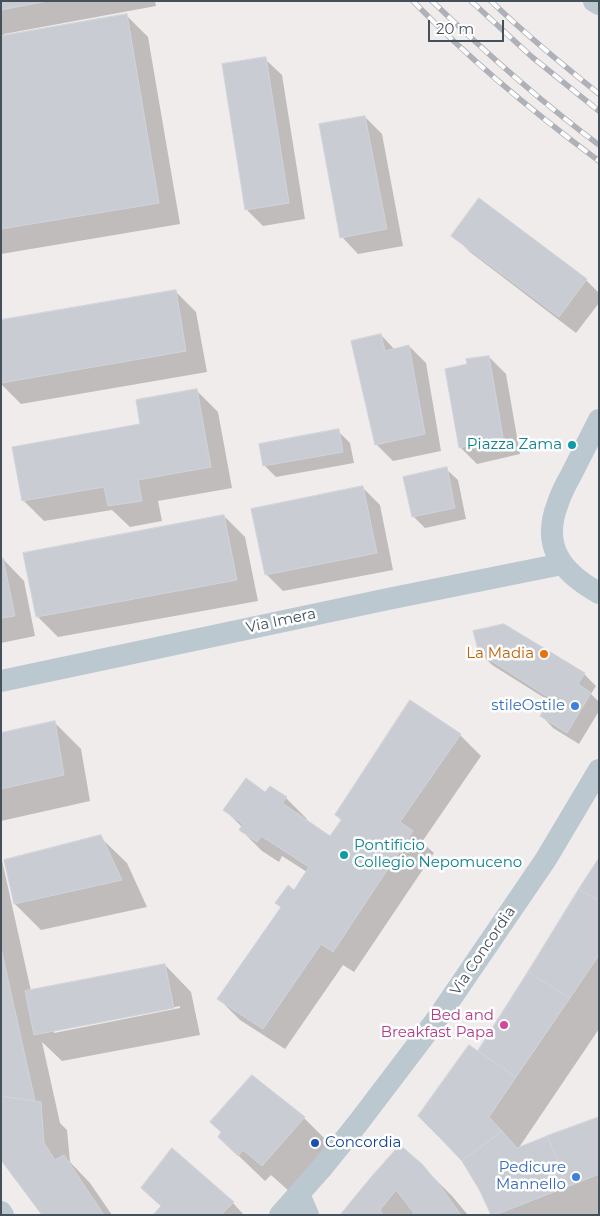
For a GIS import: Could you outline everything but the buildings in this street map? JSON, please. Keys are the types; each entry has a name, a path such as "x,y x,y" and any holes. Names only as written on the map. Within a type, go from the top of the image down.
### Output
{"street":[{"path":"594,1 599,4"},
{"path":"599,420 558,501 552,527 552,537 557,556 562,564 580,582 599,593"},
{"name":"Via Imera","path":"1,681 562,564"},
{"name":"Via Concordia","path":"280,1215 358,1123 437,1019 546,859 599,770"},
{"path":"299,1194 308,1215"}],"railway":[{"path":"413,1 503,85 599,161"},
{"path":"432,1 513,76 599,145"},
{"path":"471,1 532,57 599,111"},
{"path":"491,1 530,37 599,94"}],"place":[{"name":"Piazza Zama","path":"572,445"},
{"name":"La Madia","path":"544,654"},
{"name":"stileOstile","path":"575,706"},
{"name":"Pontificio Collegio Nepomuceno","path":"344,855"},
{"name":"Bed and Breakfast Papa","path":"504,1025"},
{"name":"Concordia","path":"315,1143"},
{"name":"Pedicure Mannello","path":"576,1177"}]}
